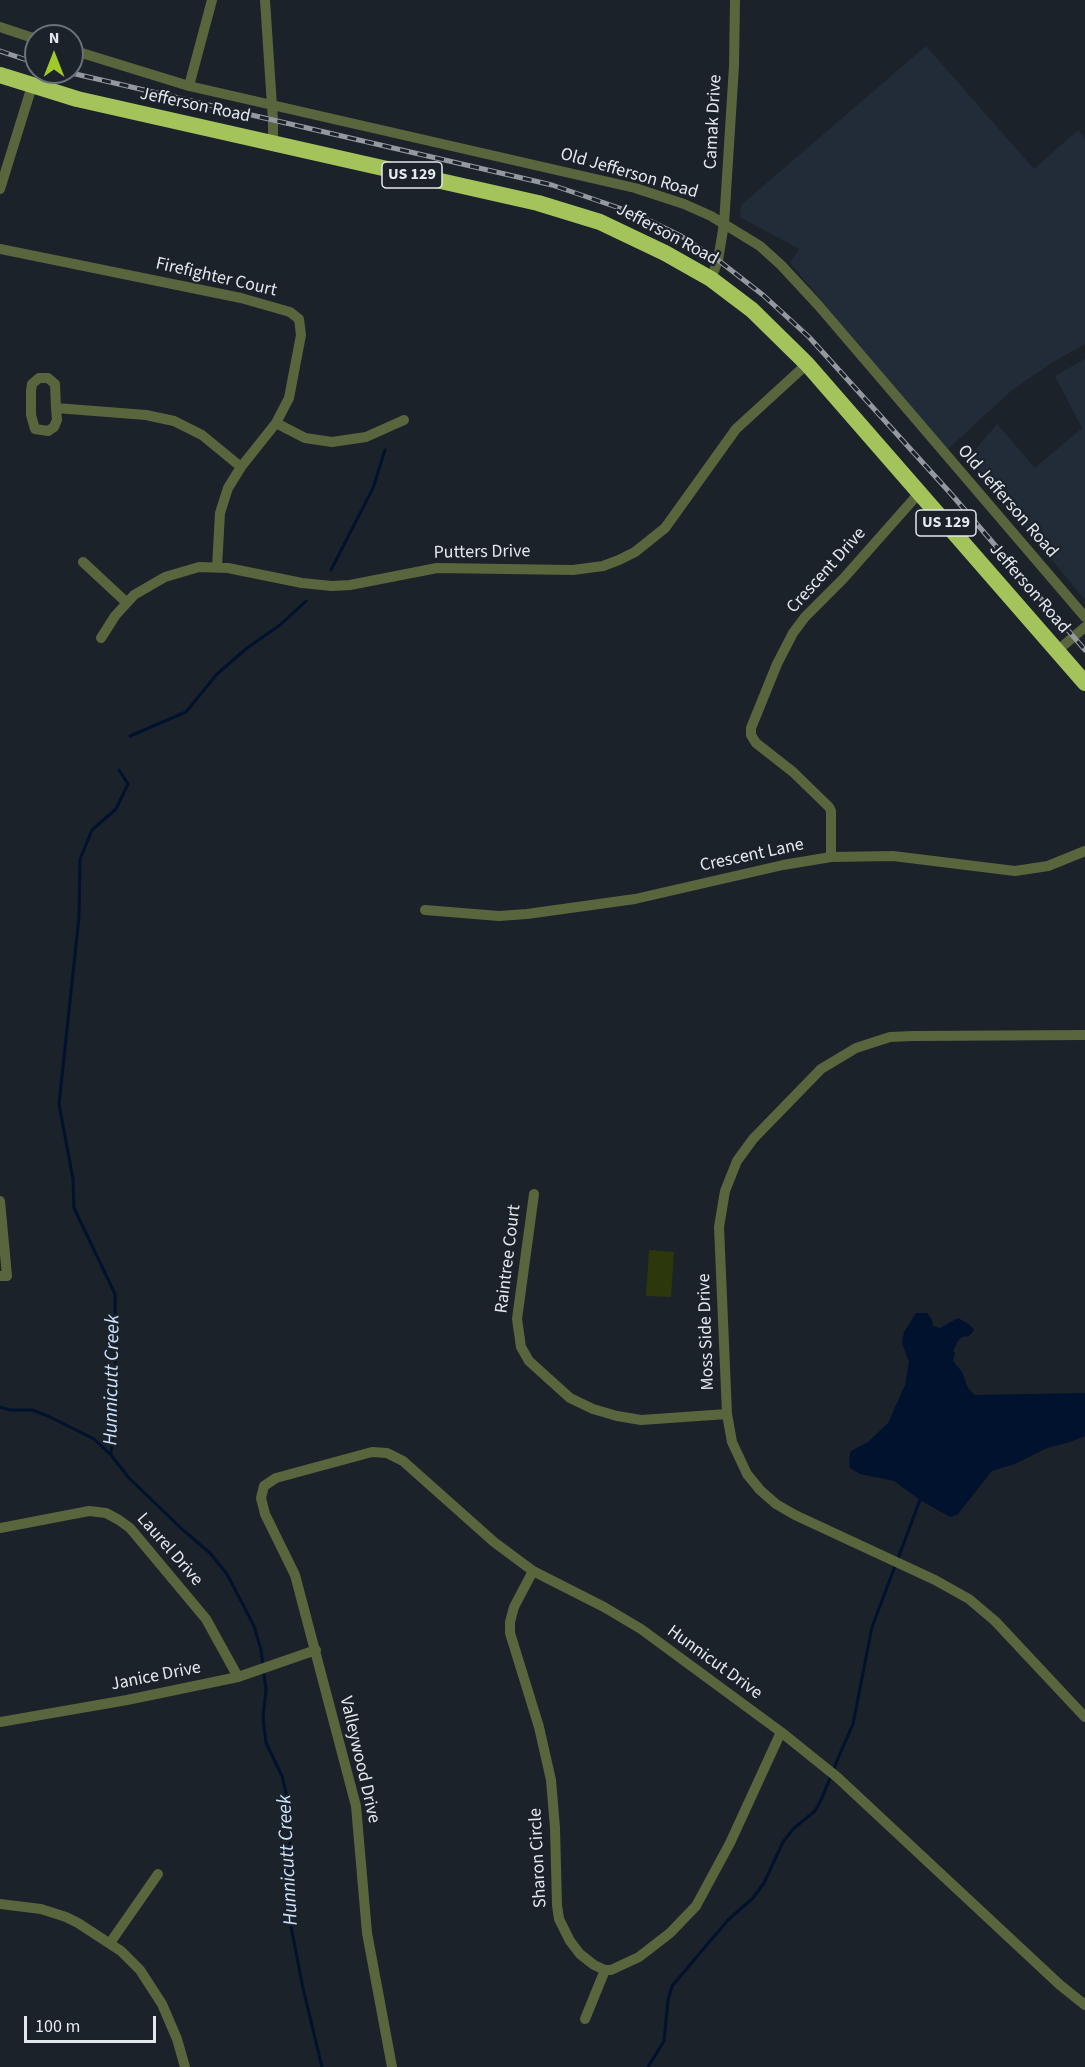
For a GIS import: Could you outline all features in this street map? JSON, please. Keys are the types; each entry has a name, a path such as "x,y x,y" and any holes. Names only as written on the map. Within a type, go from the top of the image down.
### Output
{"highway":[{"name":"Jefferson Road","path":"0,75 77,99 566,212 600,222 633,236 711,279 752,309 807,364 1085,683"}],"street":[{"path":"189,86 212,0"},
{"path":"265,0 273,143"},
{"name":"Camak Drive","path":"711,279 718,260 724,224 732,100 735,0"},
{"path":"0,27 24,35"},
{"name":"Old Jefferson Road","path":"84,54 189,86 626,186 684,204 724,224 760,246 782,265 1085,617"},
{"path":"0,189 32,86"},
{"name":"Firefighter Court","path":"0,249 241,298 296,315 299,319 302,328 289,398 276,423 241,467 223,500 218,525 217,567"},
{"name":"Putters Drive","path":"101,638 126,602 146,587 165,577 199,567 217,567 302,583 332,586 350,585 450,567 573,570 603,566 635,552 665,528 736,429 807,364"},
{"path":"39,378 48,378 55,384 56,408 57,420 54,427 48,431 35,429 31,415 31,391 32,384 39,378"},
{"path":"56,408 147,414 168,419 202,435 241,467"},
{"path":"276,423 305,438 332,442 366,437 404,420"},
{"name":"Crescent Drive","path":"831,857 829,807 793,772 756,743 751,735 751,728 777,664 794,633 920,492"},
{"path":"83,562 126,602"},
{"path":"1057,651 1085,627"},
{"name":"Crescent Lane","path":"425,910 499,916 538,912 635,899 783,865 831,857 893,856 1015,871 1048,866 1085,851"},
{"name":"Moss Side Drive","path":"1085,1035 890,1037 848,1052 821,1069 761,1130 737,1161 725,1191 719,1227 727,1414 732,1442 747,1474 776,1504 795,1515 935,1580 969,1599 995,1621 1085,1717"},
{"name":"Raintree Court","path":"534,1194 517,1319 521,1347 529,1361 570,1398 593,1409 617,1416 641,1420 727,1414"},
{"path":"0,1200 3,1276"},
{"name":"Hunnicut Drive","path":"276,1478 362,1453 380,1452 393,1455 403,1461 494,1542 534,1571 641,1629 781,1732 837,1777 1060,1985 1085,2005"},
{"name":"Valleywood Drive","path":"276,1478 264,1486 262,1506 295,1575 359,1819 367,1933 392,2067"},
{"name":"Laurel Drive","path":"0,1528 89,1511 106,1513 119,1520 130,1528 206,1619 238,1677"},
{"name":"Sharon Circle","path":"534,1571 514,1607 510,1634 539,1727 551,1780 558,1912 563,1929 580,1954 605,1970"},
{"name":"Janice Drive","path":"0,1722 127,1700 238,1677 316,1650"},
{"path":"585,2019 605,1970 619,1968 639,1957 677,1927 696,1906 730,1844 781,1732"},
{"path":"110,1943 158,1874"},
{"path":"0,1904 33,1907 78,1923 110,1943 135,1965 155,1992 168,2016 185,2067"}],"shaded area":[{"path":"926,46 1034,169 1078,130 1085,139 1085,344 1053,362 1011,391 947,450 790,263 799,249 740,217 741,205"},
{"path":"1085,359 1085,600 968,458 997,424 1035,468 1082,428 1055,376"}],"green space":[{"path":"649,1250 674,1252 671,1297 646,1296"}],"water":[{"path":"916,1313 927,1313 933,1326 940,1328 958,1318 974,1330 969,1336 962,1337 958,1341 953,1351 955,1353 953,1361 962,1372 968,1388 975,1395 1085,1393 1085,1436 1047,1448 1015,1464 992,1471 958,1514 950,1517 920,1500 894,1481 860,1474 850,1468 851,1451 868,1442 888,1423 905,1385 909,1362 902,1343 904,1332"}],"waterway":[{"name":"Hunnicutt Creek","path":"331,570 373,488 385,450"},
{"name":"Hunnicutt Creek","path":"130,736 186,712 217,674 247,648 280,625 306,601"},
{"name":"Hunnicutt Creek","path":"111,1453 116,1393 115,1294 74,1208 73,1179 59,1104 79,917 80,859 92,830 116,809 128,784 119,770"},
{"name":"Hunnicutt Creek","path":"0,1407 10,1410 32,1410 94,1439 111,1455 129,1478 210,1553 227,1574 254,1626 261,1650 266,1690 263,1717 266,1743 282,1776 288,1801 289,1916 322,2067"},
{"path":"648,2067 664,2041 668,2000 672,1986 728,1920 753,1898 764,1883 783,1842 793,1829 815,1811 822,1798 853,1724 872,1627 920,1500"}],"railway":[{"path":"0,51 24,59"},
{"path":"84,76 552,185 634,213 681,236 718,260 763,295 809,337 952,495 1085,650"}]}
